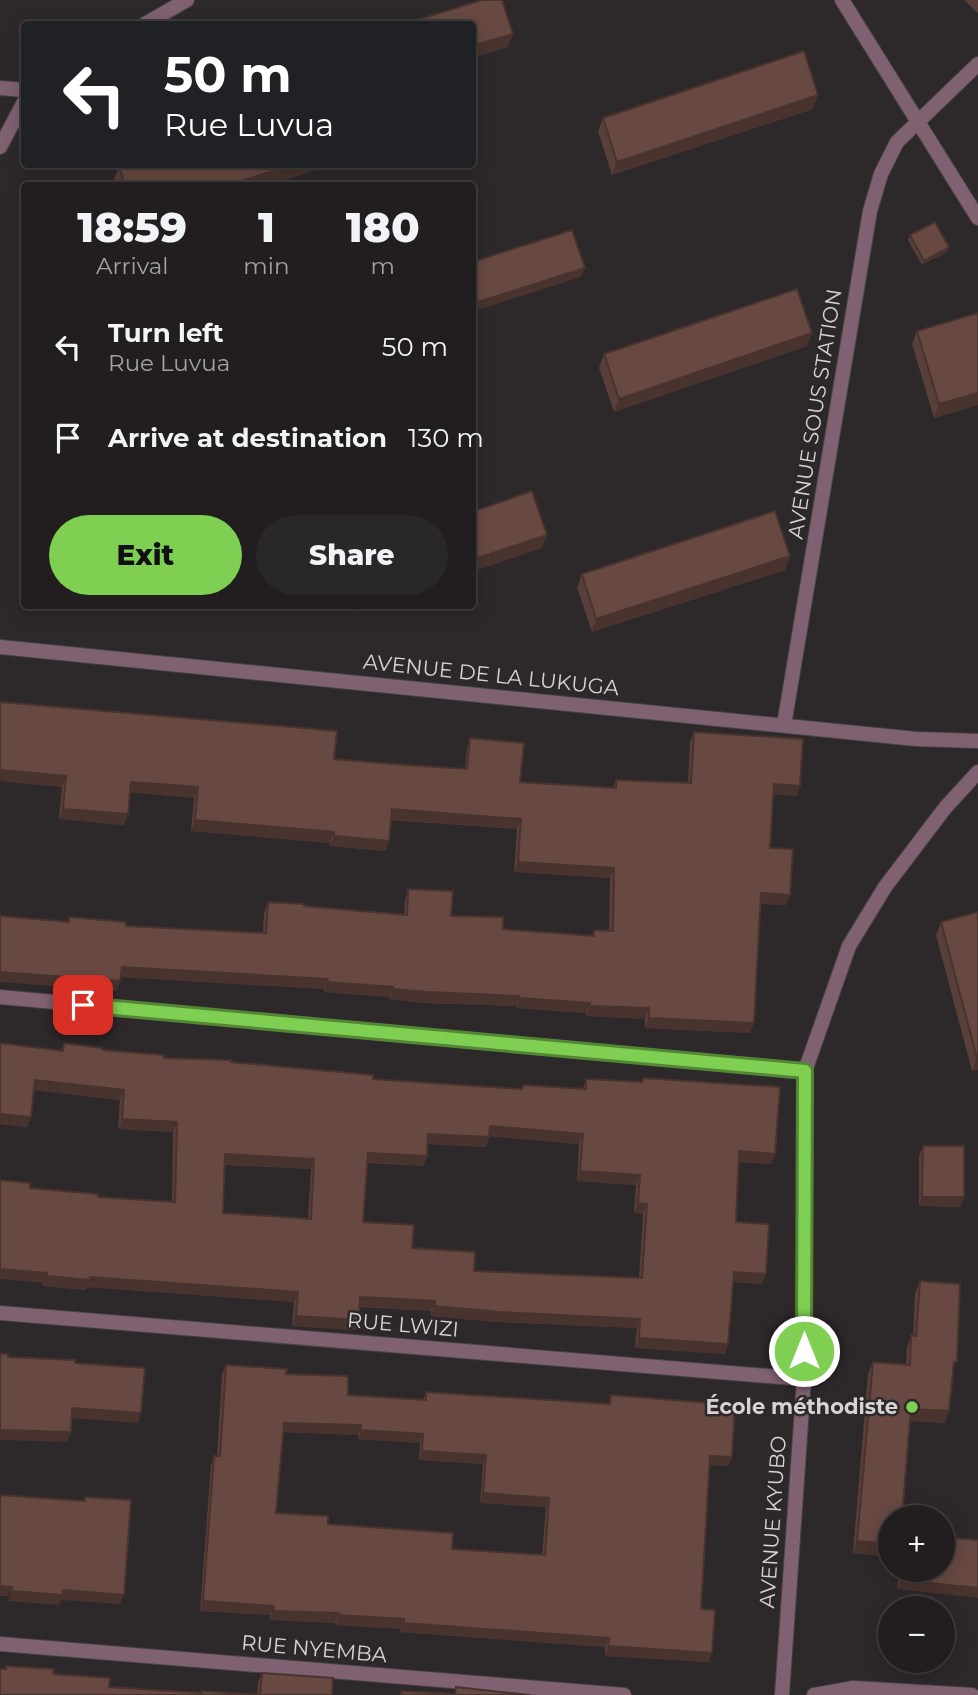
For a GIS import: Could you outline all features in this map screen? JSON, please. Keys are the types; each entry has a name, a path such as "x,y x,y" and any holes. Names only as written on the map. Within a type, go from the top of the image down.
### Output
{"street":[{"path":"150,21 187,0"},
{"path":"842,0 978,218"},
{"name":"AVENUE SOUS STATION","path":"784,725 870,211 881,174 897,142 977,68"},
{"path":"0,88 21,90"},
{"path":"0,148 21,108"},
{"name":"AVENUE DE LA LUKUGA","path":"0,647 916,739 978,741"},
{"name":"AVENUE KYUBO","path":"782,1695 804,1379 805,1071 849,946 885,887 946,808 978,772"},
{"path":"0,998 805,1071"},
{"name":"RUE LWIZI","path":"0,1313 804,1379"},
{"name":"RUE NYEMBA","path":"0,1644 624,1695"},
{"path":"814,1695 853,1688 971,1695"}],"building":[{"path":"482,0 502,0 513,34 476,45 476,21 414,21"},
{"path":"804,51 818,95 617,162 603,118"},
{"path":"120,168 282,168 238,182 124,182"},
{"path":"935,222 949,247 924,261 910,235"},
{"path":"572,230 585,268 476,303 476,261"},
{"path":"797,289 812,333 619,399 604,354"},
{"path":"978,313 978,393 939,404 917,331"},
{"path":"532,491 547,535 476,559 476,511"},
{"path":"775,511 790,556 596,619 582,574"},
{"path":"0,702 337,731 334,759 406,765 467,769 470,738 524,743 520,782 616,788 616,780 691,783 694,732 803,739 800,786 774,784 770,848 793,849 790,895 761,893 754,1023 649,1018 649,1008 590,1006 590,1003 519,996 393,989 327,982 328,979 122,967 120,981 0,972 0,916 69,922 69,917 126,922 126,926 266,933 268,902 407,915 408,889 453,891 451,916 503,917 503,929 594,936 594,930 613,931 614,868 518,862 521,819 392,809 389,841 334,836 334,832 195,820 198,787 131,782 128,814 63,809 66,776 0,770"},
{"path":"978,912 978,1058 977,1058 941,922"},
{"path":"0,1043 63,1051 64,1043 102,1050 164,1055 164,1058 231,1060 373,1075 373,1079 522,1089 523,1085 586,1089 586,1079 642,1082 643,1078 780,1087 775,1154 739,1151 736,1222 769,1224 766,1274 734,1272 728,1344 639,1338 640,1319 500,1312 434,1306 435,1301 360,1297 359,1320 296,1316 298,1292 90,1277 90,1280 0,1269 0,1180 30,1183 30,1188 98,1194 98,1197 175,1202 177,1122 122,1119 124,1090 35,1080 31,1117 0,1114","holes":["490,1126 583,1134 580,1171 640,1175 638,1203 647,1204 642,1278 474,1271 475,1252 412,1248 414,1225 363,1222 368,1153 427,1156 428,1134 489,1137","225,1154 314,1159 311,1219 223,1213"]},
{"path":"923,1146 964,1146 964,1197 922,1197"},
{"path":"920,1281 960,1284 957,1362 954,1362 949,1411 911,1409 903,1505 878,1505 878,1543 857,1541 873,1362 910,1365 911,1335 916,1336"},
{"path":"0,1354 9,1354 8,1357 75,1360 75,1363 145,1368 141,1413 72,1408 71,1432 0,1430"},
{"path":"226,1365 287,1369 286,1374 348,1376 348,1395 426,1400 426,1392 610,1404 611,1395 735,1405 732,1457 710,1456 701,1609 715,1610 712,1653 608,1646 609,1638 404,1623 404,1619 273,1611 274,1606 203,1601 214,1456 220,1456","holes":["284,1423 361,1425 361,1430 423,1434 422,1451 486,1455 483,1493 549,1498 545,1555 452,1549 453,1533 328,1524 328,1516 276,1513"]},
{"path":"0,1495 85,1501 85,1497 131,1500 124,1595 63,1590 63,1595 11,1591 12,1587 0,1586"},
{"path":"955,1538 978,1540 978,1588 920,1582 955,1582"},
{"path":"6,1666 54,1669 53,1674 110,1678 109,1687 260,1695 0,1695 0,1669 6,1669"},
{"path":"262,1673 333,1678 332,1695 260,1695"},
{"path":"456,1687 529,1695 401,1695 401,1691 455,1694"}],"place":[{"name":"École méthodiste","path":"912,1407"}],"route":[{"path":"83,1005 805,1071 804,1351"}]}
